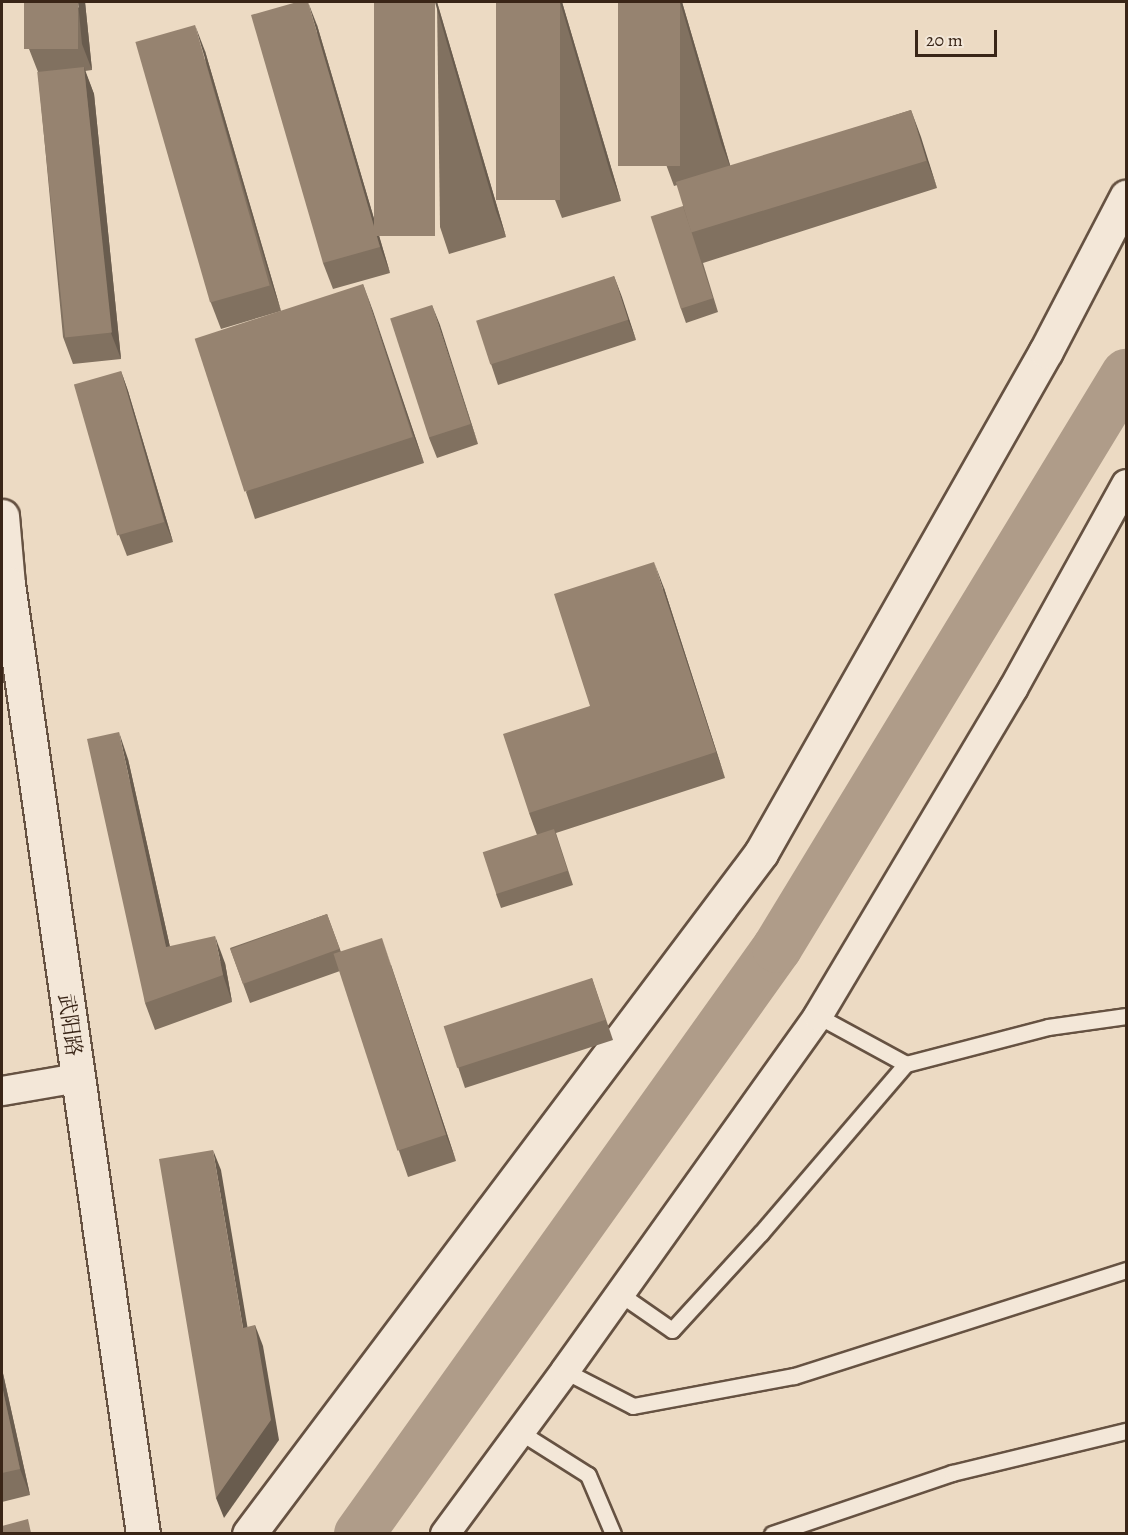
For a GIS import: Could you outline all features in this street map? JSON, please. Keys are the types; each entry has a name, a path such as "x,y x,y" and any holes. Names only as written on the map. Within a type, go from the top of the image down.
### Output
{"street":[{"path":"249,1533 761,853 1046,351 1126,197"},
{"path":"444,1533 565,1371 818,1016 1013,689 1126,484"},
{"name":"武阳路","path":"2,516 8,584 143,1533"},
{"path":"2,1091 78,1078"}],"lane":[{"path":"818,1016 906,1064"},
{"path":"620,1294 672,1330 761,1233 906,1064 1048,1027 1126,1016"},
{"path":"565,1371 633,1406 794,1376 1126,1270"},
{"path":"772,1533 952,1473 1126,1431"},
{"path":"520,1432 588,1475 613,1533"}],"building":[{"path":"24,2 78,2 78,49 24,49"},
{"path":"297,2 308,2 380,247 323,263 251,15"},
{"path":"374,2 435,2 435,236 374,236"},
{"path":"496,2 560,2 560,200 496,200"},
{"path":"618,2 680,2 680,166 618,166"},
{"path":"195,25 270,286 210,303 135,42"},
{"path":"84,67 112,333 65,337 37,72"},
{"path":"911,110 926,161 691,233 676,182"},
{"path":"683,206 713,298 681,309 651,217"},
{"path":"614,276 628,320 490,365 476,321"},
{"path":"363,284 413,437 244,492 195,339"},
{"path":"432,305 471,424 429,437 390,319"},
{"path":"121,371 164,522 117,535 74,385"},
{"path":"654,562 716,752 529,813 503,734 590,706 554,594"},
{"path":"119,732 166,947 215,936 223,975 145,1003 87,739"},
{"path":"554,829 568,871 496,894 483,852"},
{"path":"327,914 340,949 243,984 230,949"},
{"path":"382,938 446,1135 397,1151 333,954"},
{"path":"592,978 606,1020 457,1068 444,1026"},
{"path":"213,1150 243,1328 255,1325 271,1420 216,1498 159,1159"},
{"path":"2,1386 20,1469 2,1473"},
{"path":"28,1519 31,1533 2,1533 2,1526"}],"waterway":[{"path":"359,1534 777,948 1126,374"}]}
